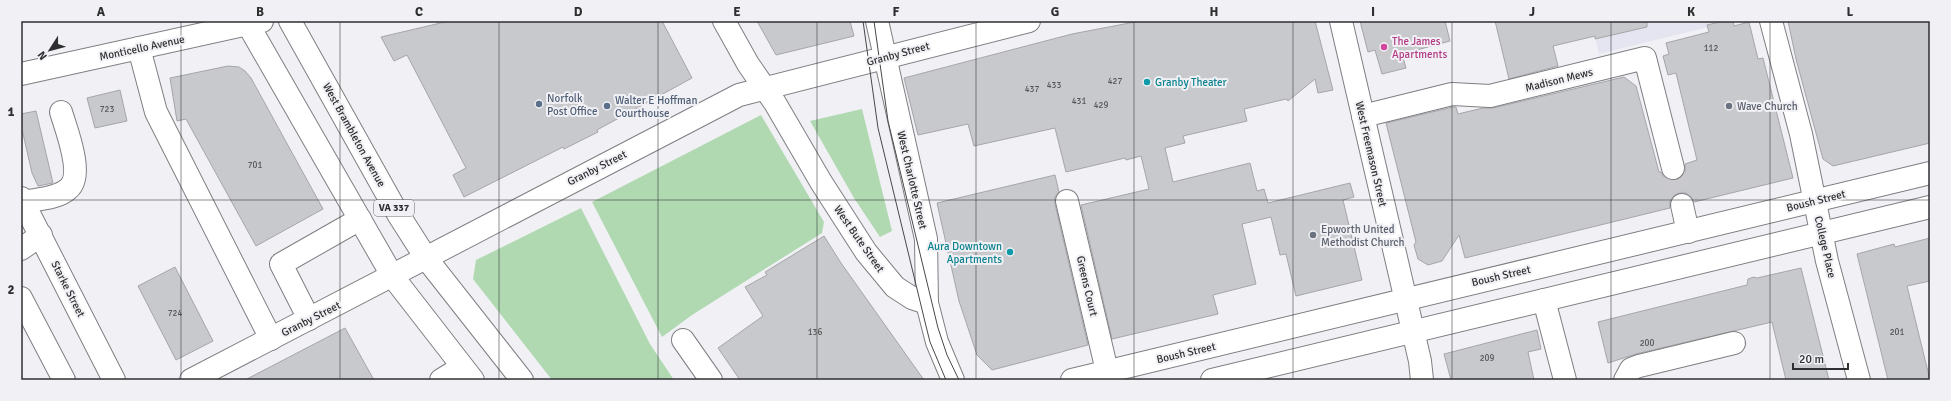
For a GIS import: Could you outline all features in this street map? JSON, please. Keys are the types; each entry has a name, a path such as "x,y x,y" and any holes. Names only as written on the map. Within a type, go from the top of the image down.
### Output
{"street":[{"name":"West Brambleton Avenue","path":"290,21 394,208 426,258 522,380"},
{"name":"West Bute Street","path":"724,21 748,64 765,88 828,194 873,262 895,287 912,298 927,303"},
{"name":"West Charlotte Street","path":"877,21 926,239 927,303"},
{"name":"Granby Street","path":"191,380 392,276 448,245 738,96 1028,21"},
{"name":"West Freemason Street","path":"1341,21 1420,361 1422,380"},
{"name":"College Place","path":"1771,21 1801,134 1821,233 1859,380"},
{"name":"Monticello Avenue","path":"21,74 253,22"},
{"name":"VA 337","path":"253,22 392,276 468,373"},
{"path":"139,48 156,112 271,339"},
{"name":"Madison Mews","path":"1363,116 1452,94 1490,96 1645,58 1672,168"},
{"path":"22,200 58,195 69,189 74,181 76,166 62,112"},
{"name":"Boush Street","path":"1072,380 1930,173"},
{"name":"Starke Street","path":"22,200 114,380"},
{"name":"Greens Court","path":"1068,201 1107,371"},
{"path":"1682,205 1688,232"},
{"path":"1212,380 1930,207"},
{"path":"309,319 281,264 360,219"},
{"path":"21,249 41,235"},
{"path":"21,298 64,380"},
{"path":"1544,300 1565,380"},
{"path":"927,303 937,342 953,380"},
{"path":"683,340 711,380"},
{"path":"1625,380 1626,375 1631,369 1639,366 1734,343"},
{"path":"441,380 468,373"}],"shaded area":[{"path":"1591,21 1733,21 1599,54"}],"green space":[{"path":"862,109 892,231 880,237 854,198 810,121"},
{"path":"761,115 824,222 822,233 692,315 662,337 592,202"},
{"path":"581,208 650,344 674,380 552,380 473,279 476,260"}],"building":[{"name":"Norfolk Post Office","path":"449,21 662,21 692,78 597,130 598,132 564,149 563,147 464,197 453,175 466,168 407,55 394,61 381,37"},
{"path":"757,21 850,21 854,36 776,55"},
{"path":"1140,21 1315,21 1333,90 1318,93 1315,79 1288,101 1286,99 1244,109 1247,121 1183,136 1185,143 1165,148 1173,182 1250,163 1257,191 1264,189 1268,203 1350,183 1354,197 1343,200 1362,280 1296,296 1286,254 1280,255 1271,217 1242,224 1256,284 1213,295 1218,314 1112,339 1081,205 1149,189 1141,156 1126,160 1125,158 1066,172 1055,128 974,146 968,124 918,135 904,78 1072,34"},
{"name":"The James Apartments","path":"1360,21 1445,21 1450,41 1402,54 1406,68 1382,74 1375,50 1368,52"},
{"path":"1495,21 1647,21 1647,27 1595,39 1595,36 1553,46 1558,66 1509,79"},
{"path":"1724,21 1733,21 1734,26 1749,22 1758,59 1763,58 1793,178 1694,202 1686,193 1679,193 1670,201 1670,208 1465,258 1459,235 1442,261 1428,265 1418,259 1414,245 1416,242 1386,123 1453,107 1456,107 1458,114 1483,108 1493,108 1624,77 1636,86 1659,172 1661,172 1664,177 1669,180 1676,180 1682,177 1685,172 1685,164 1697,160 1676,73 1668,75 1663,56 1669,54 1666,43 1709,32 1707,25"},
{"path":"1788,21 1930,21 1930,143 1833,166 1823,159 1796,59"},
{"path":"228,66 239,67 251,78 323,209 256,246 186,119 177,121 170,78"},
{"path":"120,90 127,121 95,128 87,98"},
{"path":"36,111 53,183 38,186 32,173 21,125 21,114"},
{"name":"Aura Downtown Apartments","path":"1055,175 1059,192 1055,197 1055,204 1088,345 992,370 977,355 959,301 937,203"},
{"path":"824,236 841,263 924,380 740,380 718,348 763,316 745,287 767,275 765,272"},
{"path":"1930,238 1930,281 1907,286 1930,380 1888,380 1857,254 1894,244 1895,247"},
{"path":"175,267 213,341 176,360 138,286"},
{"path":"1801,268 1829,380 1786,380 1772,322 1636,354 1608,363 1598,322 1747,285 1748,279 1754,277 1757,278"},
{"path":"345,328 374,380 245,380"},
{"path":"1537,330 1541,349 1528,352 1534,380 1451,380 1444,354"}],"tunnel":[{"path":"1673,168 1682,205"}],"tram line":[{"path":"863,21 878,128 930,342 946,380"},
{"path":"874,21 888,121 938,328 947,355 959,380"}],"place":[{"name":"The James Apartments","path":"1384,47"},
{"name":"Granby Theater","path":"1147,82"},
{"name":"Norfolk Post Office","path":"539,104"},
{"name":"Walter E Hoffman Courthouse","path":"607,106"},
{"name":"Wave Church","path":"1729,106"},
{"name":"Epworth United Methodist Church","path":"1313,235"},
{"name":"Aura Downtown Apartments","path":"1010,252"}]}
